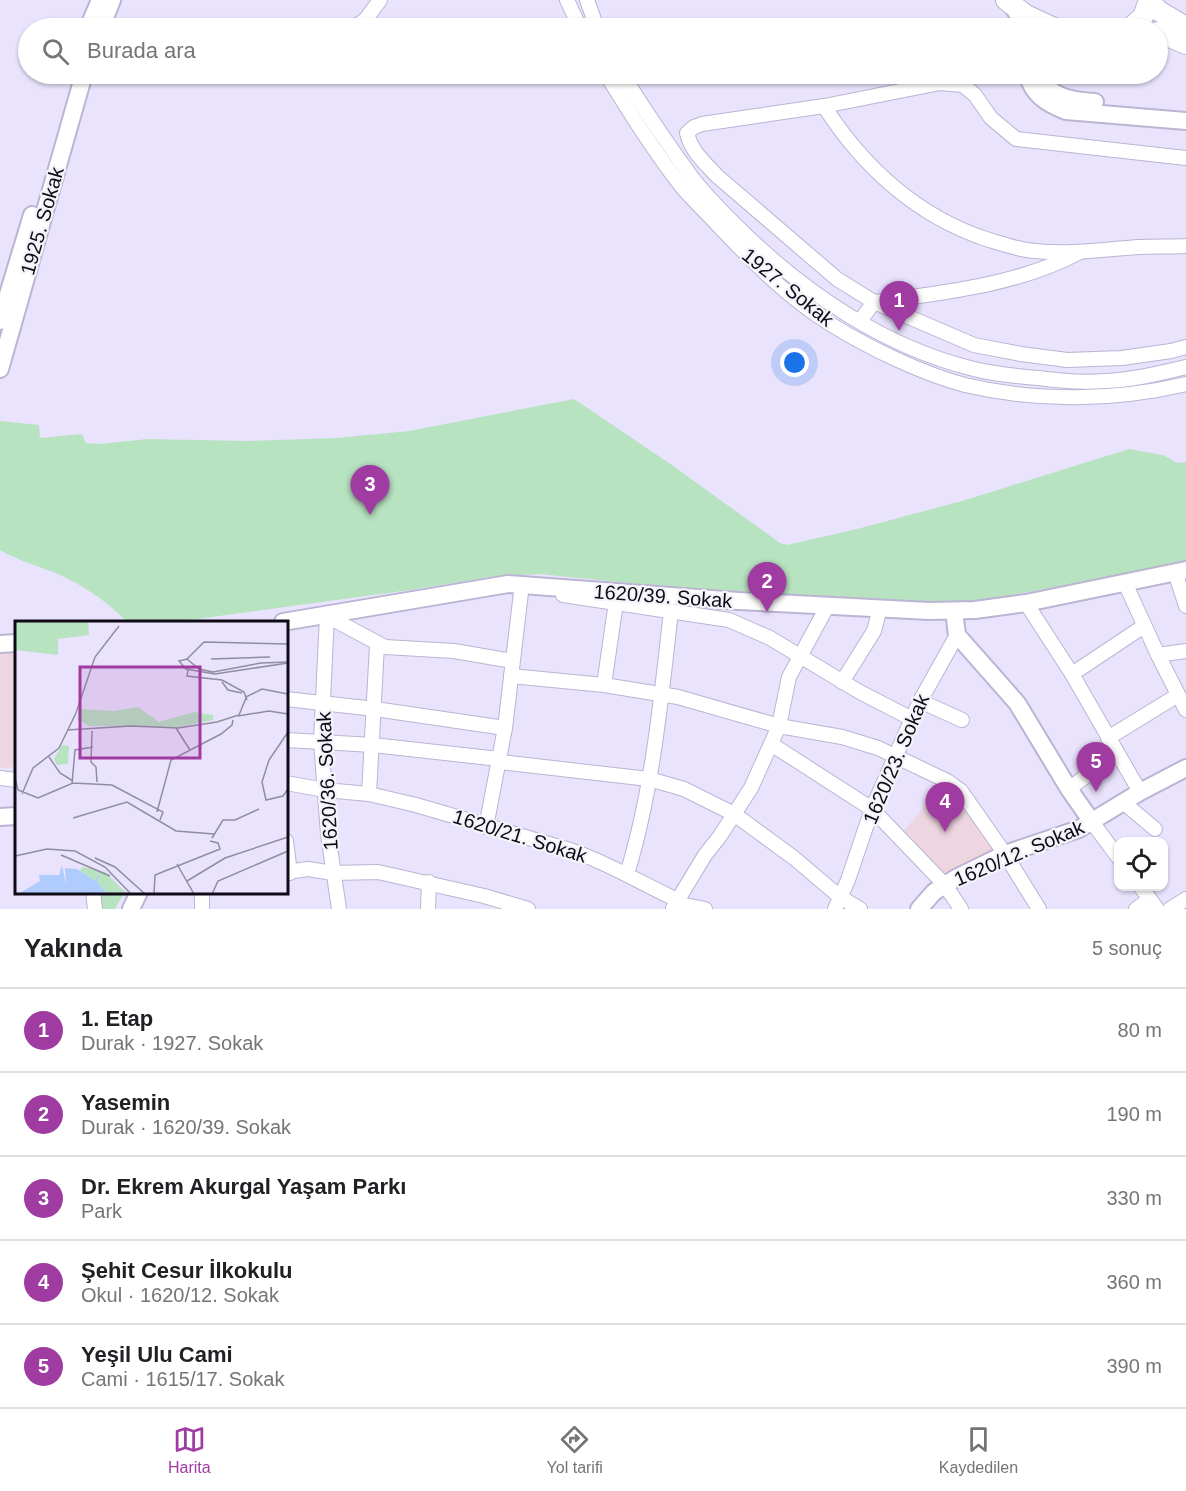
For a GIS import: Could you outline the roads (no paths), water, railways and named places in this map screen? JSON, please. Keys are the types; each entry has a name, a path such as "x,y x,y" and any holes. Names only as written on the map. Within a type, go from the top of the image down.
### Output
{"highway":[{"path":"1142,18 1149,1 1159,11 1186,27"},
{"path":"1009,2 1032,18"},
{"path":"1168,36 1186,44"}],"main road":[{"path":"92,18 100,0"},
{"path":"105,18 112,0"},
{"path":"1009,2 1020,18"},
{"name":"1925. Sokak","path":"0,321 72,84"},
{"name":"1925. Sokak","path":"0,369 81,84"},
{"path":"1031,84 1035,93 1049,104 1066,111 1186,122"},
{"path":"1043,84 1058,96 1083,102 1186,110"},
{"name":"1620/39. Sokak","path":"288,621 508,584 522,587 704,599 954,611 1026,603 1181,571"},
{"path":"954,611 957,635 1017,703 1069,789 1092,822"},
{"path":"0,644 15,643"},
{"name":"1620/12. Sokak","path":"919,909 934,892 945,885 1005,854 1041,840 1066,835 1186,768"},
{"path":"0,817 15,816"},
{"path":"131,909 138,894"}],"street":[{"path":"367,18 380,0"},
{"path":"567,0 575,18"},
{"path":"587,0 593,18"},
{"name":"1927. Sokak","path":"613,84 682,187 739,248 794,298 832,325 898,360 964,384 1010,393 1100,397 1146,393 1186,384"},
{"name":"1927. Sokak","path":"628,84 694,180 769,257 832,306 896,342 970,369 1053,380 1105,382 1186,367"},
{"path":"935,84 824,106 702,124 687,133 689,143 717,176 837,279 874,302 974,345 1067,360 1122,358 1171,351 1186,346"},
{"path":"958,84 975,95 991,118 1016,139 1186,158"},
{"path":"824,106 843,135 890,185 916,205 968,233 1003,245 1035,251 1081,252 1186,246"},
{"path":"860,321 874,302 945,292 1019,275 1057,263 1081,252"},
{"path":"1181,571 1186,606"},
{"path":"1125,583 1186,710"},
{"path":"486,826 505,728 522,587 729,620 770,638 842,682 912,720"},
{"path":"604,685 616,602"},
{"path":"1026,603 1072,674 1140,792"},
{"path":"674,906 705,855 751,788 779,726 789,677 828,605"},
{"path":"842,682 874,631 880,608"},
{"path":"627,874 640,831 649,779 662,694 671,611"},
{"path":"327,616 384,647 454,651 512,661"},
{"name":"1620/36. Sokak","path":"327,616 321,741 333,873 339,909"},
{"path":"1072,674 1144,626"},
{"name":"1620/23. Sokak","path":"838,903 872,809 920,701 957,635"},
{"path":"369,794 377,645"},
{"path":"1158,655 1186,651"},
{"path":"511,676 604,685 678,697 779,726 842,737 896,757 946,781 961,791 1005,854 1039,909"},
{"path":"1108,738 1178,695"},
{"path":"288,699 322,705 375,709 505,728"},
{"path":"920,701 962,720"},
{"path":"288,740 373,745 649,779 684,789 734,814 794,858 838,903 860,909"},
{"path":"771,744 872,809 945,885 961,909"},
{"path":"1069,789 1116,753"},
{"path":"0,778 15,780"},
{"name":"1620/21. Sokak","path":"288,783 369,794 416,805 596,859 673,898 674,906 705,909"},
{"path":"1123,802 1155,829"},
{"path":"1092,822 1114,851"},
{"path":"288,873 308,869 333,873 378,872 429,882 528,909"},
{"path":"428,909 429,882"},
{"path":"1136,909 1153,904 1144,891"},
{"path":"93,894 95,909"},
{"path":"1170,909 1186,899"}],"place":[{"name":"1. Etap","path":"899,331"},
{"name":"Dr. Ekrem Akurgal Yaşam Parkı","path":"370,515"},
{"name":"Yasemin","path":"767,612"},
{"name":"Yeşil Ulu Cami","path":"1096,792"},
{"name":"Şehit Cesur İlkokulu","path":"945,832"}]}
